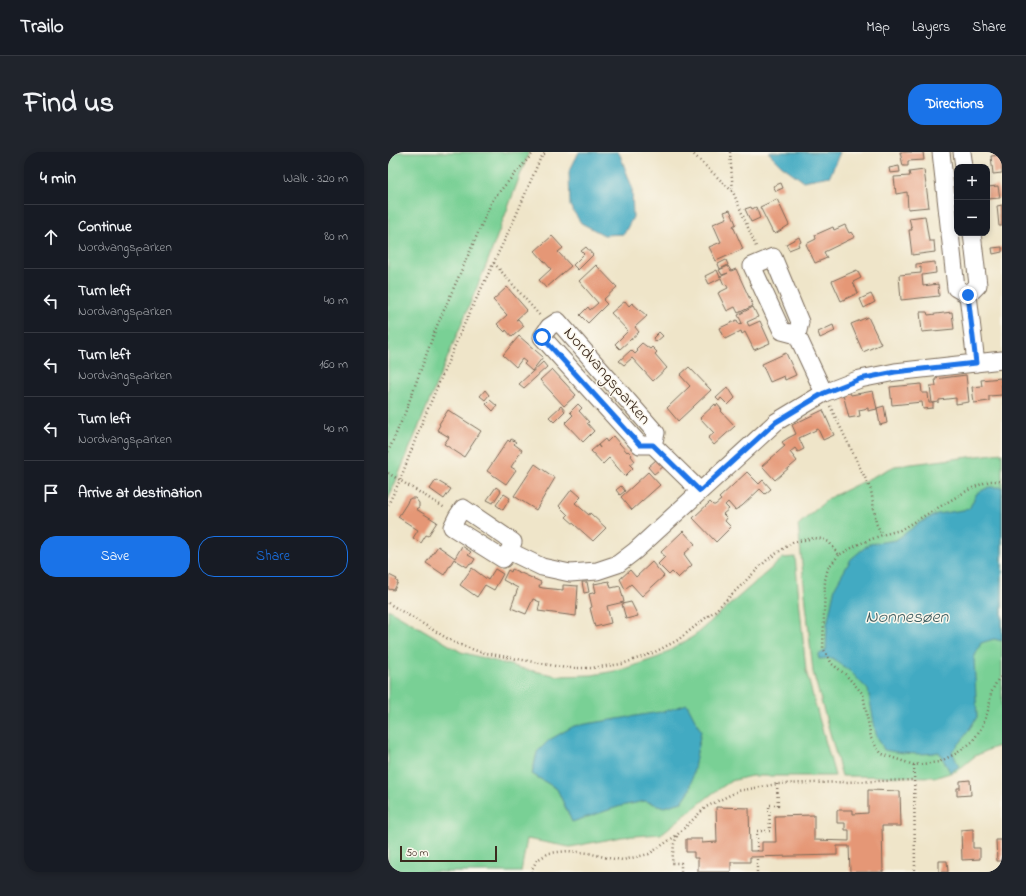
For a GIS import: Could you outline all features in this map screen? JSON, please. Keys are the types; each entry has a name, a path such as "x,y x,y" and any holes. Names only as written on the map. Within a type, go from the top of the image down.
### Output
{"street":[{"path":"941,152 956,288 968,295"},
{"path":"962,152 964,164"},
{"path":"968,295 978,285 972,236"},
{"path":"762,262 773,257 800,322 797,335 824,393"},
{"path":"968,295 976,363"},
{"name":"Nordvangsparken","path":"653,445 656,433 558,321 549,327 542,337 640,445 653,445 700,491"},
{"path":"457,517 452,527 502,559 509,551 542,567 570,573 597,571 618,564 635,551 776,422 824,393 860,379 895,372 1002,360"}],"path":[{"path":"388,452 405,413 436,328 493,199 534,152"},
{"path":"388,505 400,480 421,425 462,329 494,263 540,159 546,152"},
{"path":"691,152 733,192"},
{"path":"730,152 733,192 762,262"},
{"path":"494,263 549,327"},
{"path":"824,393 871,490 876,523 882,535"},
{"path":"388,473 457,517"},
{"path":"1002,481 990,481 970,489 900,530 859,544 839,555 828,568 825,580 824,648 832,664 845,674 863,694 871,738 877,748 882,754 914,765 939,762 957,753 972,742 982,727 989,708 991,693 998,679 1002,676"},
{"path":"388,603 455,643 480,652 566,668 590,668 622,664 653,653 678,640 717,609 767,560 793,542 814,538 822,539 829,542 839,555"},
{"path":"914,765 915,872"},
{"path":"532,872 537,860 549,853 568,851 588,853 623,860 649,854 677,835 706,807 738,791 777,784 914,780"},
{"path":"757,851 757,831 770,831 769,805 778,805 777,784"},
{"path":"677,835 674,844 672,863 681,863 681,872"},
{"path":"757,857 757,872"}],"green space":[{"path":"388,152 529,152 487,263 388,500"},
{"path":"1002,453 1002,746 995,747 975,756 957,771 937,777 842,776 813,672 798,525 829,498 895,466"},
{"path":"795,557 806,671 835,776 751,776 731,781 713,793 661,834 621,837 570,847 527,839 521,872 388,872 388,609 461,652 528,670 559,676 592,675 621,670 659,657 694,636 783,558"}],"water":[{"path":"579,152 618,152 620,155 632,187 633,217 624,234 604,235 581,223 570,206 569,172"},
{"path":"768,152 840,152 830,176 803,181 781,165"},
{"name":"Nonnesøen","path":"989,487 1002,487 1002,641 994,639 981,643 974,658 977,717 961,742 952,751 959,767 950,772 939,752 918,754 884,750 876,734 868,690 851,672 832,658 819,659 818,655 826,650 827,624 835,587 851,559 869,544 896,540 919,523 937,514 969,509 977,493"},
{"path":"687,704 701,731 690,790 682,802 664,807 645,801 621,806 572,822 557,789 532,774 537,752 549,740 574,726 666,711"}],"building":[{"path":"900,152 923,152 924,160 908,161 908,166 903,166"},
{"path":"1002,155 1002,173 993,174 991,156"},
{"path":"899,166 900,172 890,173 889,168"},
{"path":"924,170 929,207 908,209 907,192 896,194 894,177 910,176 909,172"},
{"path":"781,183 783,188 776,191 773,186"},
{"path":"998,186 1000,198 990,199 990,187"},
{"path":"777,199 789,225 775,234 774,232 773,233 760,207"},
{"path":"1002,205 1002,226 999,226 997,206"},
{"path":"751,207 752,209 756,207 760,218 751,222 745,209"},
{"path":"730,210 736,224 733,226 743,249 716,261 709,247 721,242 713,224 727,218 724,212"},
{"path":"925,216 929,241 934,241 935,252 912,255 909,230 912,230 909,218"},
{"path":"845,225 849,233 852,232 855,237 824,252 827,258 815,263 806,244 816,239 815,235 833,227 834,230"},
{"path":"552,236 563,248 558,252 571,266 546,288 539,280 551,269 535,251"},
{"path":"799,237 801,242 798,244 799,246 789,250 786,244"},
{"path":"586,247 593,255 578,270 573,265 584,254 581,251"},
{"path":"1002,247 1002,252 993,254 992,248"},
{"path":"726,260 728,265 720,269 718,264"},
{"path":"935,262 936,273 922,275 923,286 938,284 939,296 901,300 899,275 921,273 921,267 916,268 916,264"},
{"path":"596,265 617,287 603,300 607,304 588,323 580,315 588,307 590,310 598,303 579,281"},
{"path":"728,266 731,271 736,269 753,306 738,313 735,307 727,311 718,293 728,288 726,284 724,285 721,278 709,284 705,276 717,270 720,277 728,273 722,275 719,270"},
{"path":"857,270 861,278 853,282 858,293 841,301 832,281"},
{"path":"507,287 527,310 516,320 518,319 524,326 512,337 506,330 505,332 497,324 507,315 493,300"},
{"path":"871,294 875,302 864,308 860,299"},
{"path":"625,301 629,306 632,303 647,316 635,327 639,332 620,349 615,344 628,331 611,313"},
{"path":"753,307 758,317 747,322 749,326 760,321 770,343 754,350 745,332 742,334 741,331 725,339 720,328 737,320 739,324 742,323 738,315"},
{"path":"920,312 927,312 928,315 952,312 954,329 922,332"},
{"path":"868,317 881,344 863,352 851,324"},
{"path":"833,325 835,331 820,338 818,332"},
{"path":"659,332 663,336 656,342 653,338"},
{"path":"519,336 543,357 532,371 524,364 526,362 522,359 516,367 503,355"},
{"path":"642,343 650,349 652,347 657,352 655,354 667,368 653,381 632,358 624,365 619,361 631,350 635,354 638,351 636,349"},
{"path":"786,353 796,375 785,380 784,376 770,382 762,364"},
{"path":"543,362 547,367 524,388 519,384"},
{"path":"689,367 711,390 678,421 667,408 690,386 680,375"},
{"path":"552,369 576,395 564,406 540,380"},
{"path":"966,375 969,402 956,404 956,398 939,400 939,402 932,403 930,386 936,386 935,379"},
{"path":"1001,378 1002,395 989,396 989,401 974,403 972,387 982,386 981,380"},
{"path":"921,384 922,393 928,393 929,403 933,403 933,408 923,409 922,402 892,405 890,387"},
{"path":"728,387 735,398 728,405 721,398 719,401 716,398"},
{"path":"485,390 489,395 485,400 480,396"},
{"path":"873,391 877,409 868,411 868,408 859,410 860,416 849,418 843,394 850,393 851,395"},
{"path":"490,400 497,406 493,411 486,404"},
{"path":"578,404 582,408 579,411 589,422 587,423 594,431 583,442 565,423 573,415 570,412"},
{"path":"715,404 716,406 717,404 722,410 721,411 735,426 714,445 708,438 714,433 700,418"},
{"path":"561,406 565,411 554,422 549,417"},
{"path":"884,406 887,423 880,425 877,408"},
{"path":"448,410 481,431 464,457 444,444 449,437 437,430"},
{"path":"823,410 834,435 823,440 818,429 799,438 804,449 798,452 795,448 790,452 797,461 775,480 762,466 785,446 782,442 796,434 792,425"},
{"path":"613,436 627,452 628,451 632,455 631,456 635,461 630,465 633,468 625,476 609,458 603,464 591,451 605,439 607,442"},
{"path":"511,439 516,442 514,444 522,450 511,467 516,470 506,484 487,471 508,440 510,442"},
{"path":"657,459 663,467 654,474 648,467"},
{"path":"535,464 555,478 536,510 514,496"},
{"path":"648,472 660,485 632,510 621,497"},
{"path":"747,472 759,484 763,480 771,489 765,494 760,489 742,506 735,510 728,502 725,505 729,509 723,514 727,518 725,521 731,527 716,542 693,518 710,502 715,505 721,500 719,498"},
{"path":"436,480 451,489 444,499 430,489"},
{"path":"621,486 625,491 620,495 616,490"},
{"path":"496,487 501,491 493,503 487,500"},
{"path":"572,489 581,497 575,503 589,515 590,513 606,528 593,541 566,517 568,515 559,506"},
{"path":"504,494 510,498 503,510 496,505"},
{"path":"415,498 419,503 419,507 416,509 437,522 428,536 426,535 421,543 413,538 418,530 398,517 408,500"},
{"path":"683,531 695,544 684,554 692,565 678,578 672,572 669,575 658,564 665,557 661,552"},
{"path":"438,546 455,558 462,546 471,552 468,555 475,559 472,564 470,563 467,567 454,559 444,575 426,563"},
{"path":"652,562 664,576 642,596 631,584 625,589 620,579 630,570 636,577"},
{"path":"472,568 488,580 495,569 503,574 494,590 485,585 477,597 460,585"},
{"path":"512,569 541,582 539,587 563,590 563,585 578,586 576,616 538,611 540,602 533,599 526,614 511,608 518,588 503,580 508,570 511,572"},
{"path":"389,575 397,579 396,581 398,582 394,590 388,589"},
{"path":"609,581 611,588 620,586 624,602 607,606 611,623 595,627 590,608 592,607 589,594 596,592 594,584"},
{"path":"582,582 587,582 589,592 584,593"},
{"path":"631,602 638,616 626,619 622,604"},
{"path":"970,780 971,795 957,796 957,788 960,788 960,781"},
{"path":"868,790 900,791 901,826 882,826 883,872 850,872 849,846 837,846 837,855 750,857 750,862 731,862 731,872 698,872 698,858 694,858 694,852 686,852 686,839 702,839 702,843 717,842 716,807 749,808 750,851 762,851 762,842 776,842 775,816 814,815 814,840 849,841 849,830 845,830 845,823 837,823 837,810 853,810 853,814 868,813"},
{"path":"973,829 973,848 980,848 980,859 962,860 961,830"},
{"path":"996,840 1002,840 1002,861 997,861"},
{"path":"939,861 947,861 948,872 939,872"}],"route":[{"path":"542,337 640,445 653,445 700,491 776,422 824,393 860,379 895,372 976,363 968,295"}]}
